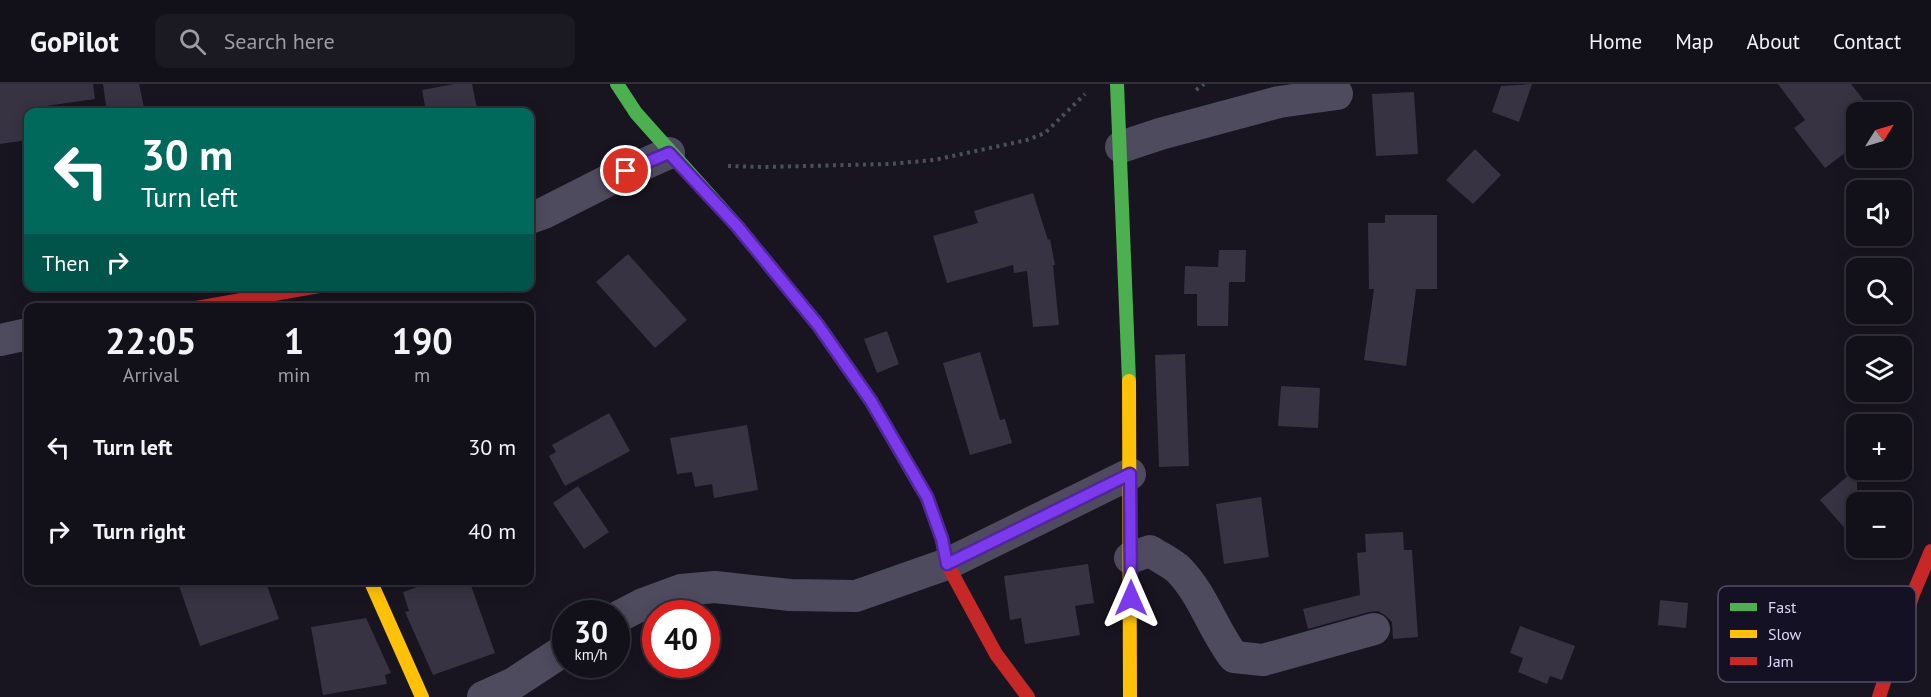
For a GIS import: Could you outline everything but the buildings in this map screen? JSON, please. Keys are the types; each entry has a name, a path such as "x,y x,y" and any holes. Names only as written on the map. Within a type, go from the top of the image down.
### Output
{"street":[{"path":"617,84 636,113 737,226 818,325 871,401 927,497 942,539 947,564 996,654 1028,697"},
{"path":"1117,84 1129,362 1130,697"},
{"path":"1121,147 1160,134 1279,102 1337,94"},
{"path":"534,217 607,180 674,158"},
{"path":"224,303 291,291"},
{"path":"0,340 24,335"},
{"path":"630,611 681,590 715,587 789,595 856,596 947,564 1130,474"},
{"path":"1130,558 1150,551 1178,569 1199,598 1234,657 1263,660 1374,629"},
{"path":"1916,587 1931,551"},
{"path":"372,585 422,697"},
{"path":"483,697 514,683 552,658"},
{"path":"1879,697 1884,682"}],"path":[{"path":"674,158 764,167 889,164 934,160 1027,140 1045,133 1091,89"}],"traffic: fast":[{"path":"617,84 636,113 737,226 818,325 871,401 919,484"},
{"path":"1117,84 1129,381"}],"traffic: slow":[{"path":"1129,381 1130,697"},
{"path":"372,585 422,697"}],"traffic: jam":[{"path":"224,303 291,291"},
{"path":"919,484 927,497 942,539 947,564 996,654 1028,697"},
{"path":"1916,587 1931,551"},
{"path":"1879,697 1884,682"}],"route":[{"path":"626,171 669,153 737,226 818,325 871,401 927,497 942,539 947,564 1130,474 1131,598"}]}
